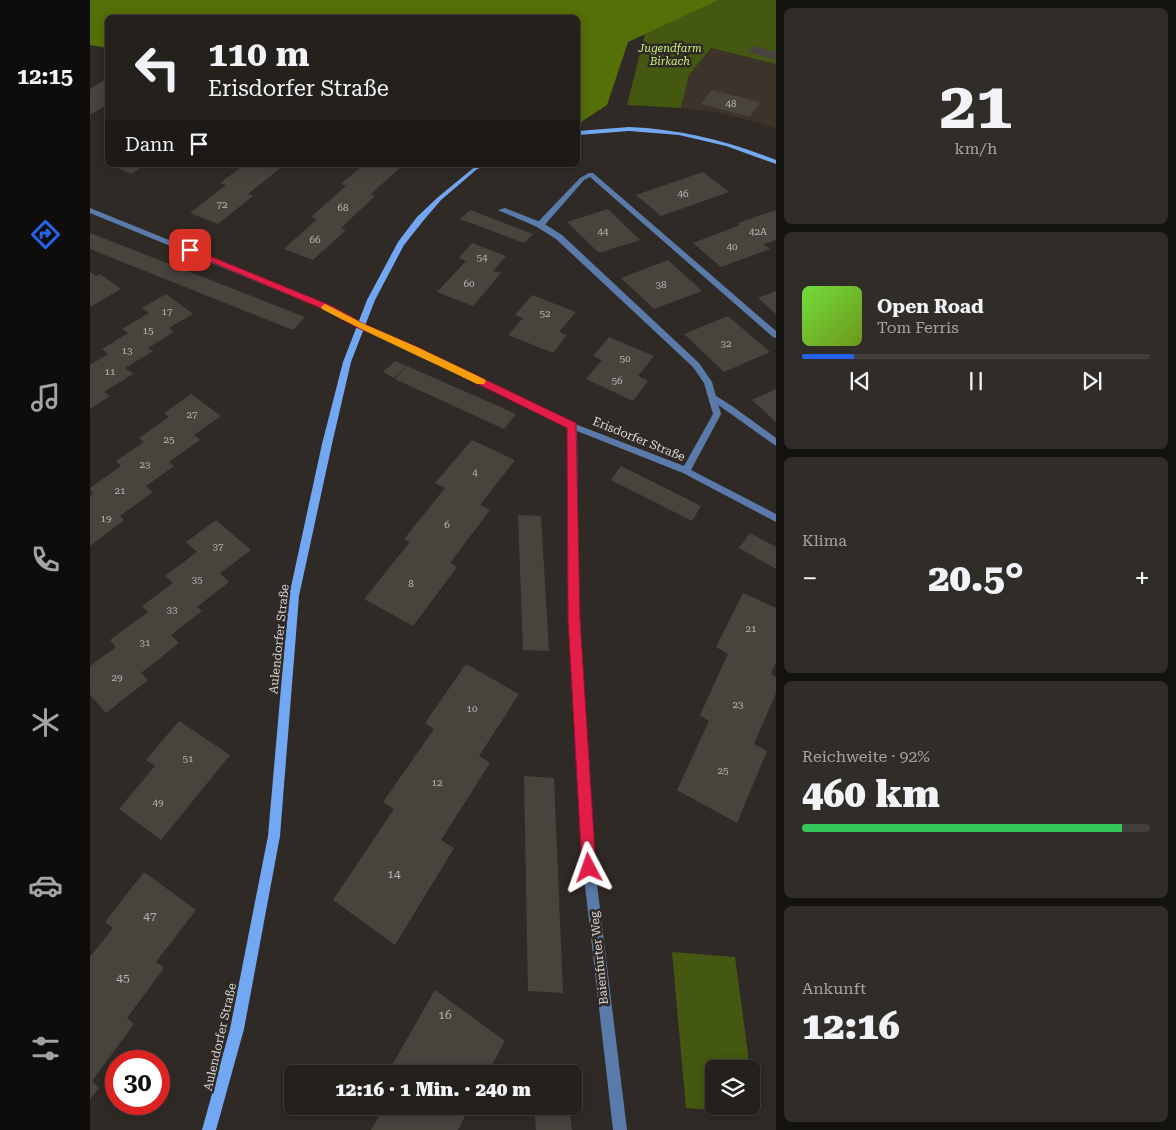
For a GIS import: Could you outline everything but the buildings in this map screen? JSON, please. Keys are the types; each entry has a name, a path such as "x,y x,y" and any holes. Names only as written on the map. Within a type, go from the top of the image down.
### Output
{"main road":[{"path":"580,133 630,129 690,134 718,141 776,162"},
{"name":"Aulendorfer Straße","path":"210,1130 237,1029 274,836 294,596 326,444 347,362 371,300 386,269 415,226 439,199 478,167"}],"street":[{"path":"540,225 582,179 591,174 776,335"},
{"name":"Erisdorfer Straße","path":"90,210 329,308 361,326 414,349 572,426 686,471 776,518"},
{"name":"Erisdorfer Straße","path":"502,210 540,225 559,237 677,345 696,365 708,382 717,414 686,471"},
{"path":"713,397 731,408 741,418 776,444"},
{"name":"Baienfurter Weg","path":"572,426 574,619 589,859 620,1130"}],"shaded area":[{"path":"711,48 776,64 776,128 721,113 681,108 689,75"}],"green space":[{"path":"90,0 719,0 628,42 607,105 580,123 580,15 105,15 105,48 90,45"},
{"name":"Jugendfarm Birkach","path":"719,0 776,0 776,64 711,48 689,75 681,108 627,105 645,34"},
{"path":"672,952 735,957 749,1060 705,1060 705,1110 686,1108"}],"slow traffic":[{"path":"325,307 361,326 481,381"}],"route":[{"path":"190,250 329,308 361,326 414,349 572,426 574,619 589,868"}]}
